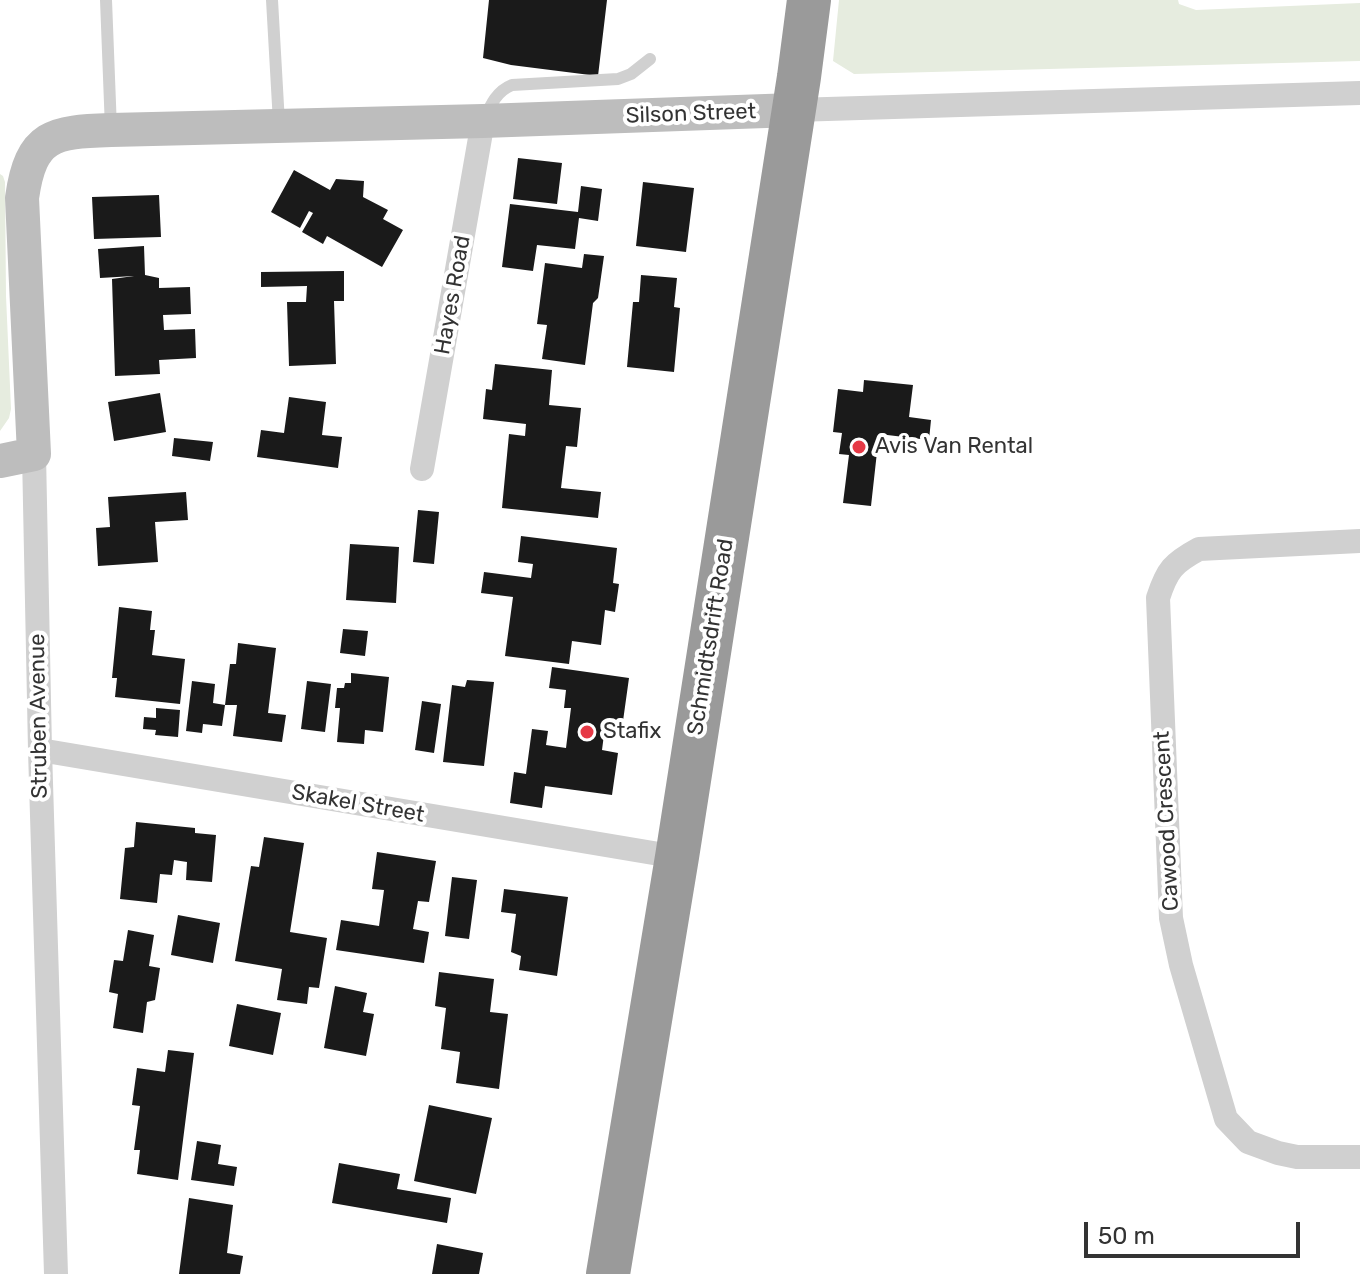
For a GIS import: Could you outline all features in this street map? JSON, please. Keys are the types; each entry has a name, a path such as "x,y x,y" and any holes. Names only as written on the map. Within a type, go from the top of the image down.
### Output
{"highway":[{"name":"Schmidtsdrift Road","path":"608,1274 677,857 809,0"}],"street":[{"name":"Silson Street","path":"31,159 42,145 56,135 76,131 1360,93"},
{"name":"Hayes Road","path":"422,469 483,121"},
{"name":"Struben Avenue","path":"31,159 25,177 22,213 34,454 56,1274"},
{"path":"0,461 34,454"},
{"name":"Cawood Crescent","path":"1360,541 1199,549 1171,568 1158,598 1171,918 1181,965 1226,1119 1248,1142 1278,1153 1297,1157 1360,1157"},
{"name":"Skakel Street","path":"40,750 677,857"}],"lane":[{"path":"106,0 111,130"},
{"path":"272,0 279,126"},
{"path":"483,121 501,91 512,85 618,79 631,74 650,59"}],"shaded area":[{"path":"839,0 1178,0 1179,4 1196,10 1360,3 1360,61 854,74 833,61"},
{"path":"0,174 5,182 11,409 0,431"}],"building":[{"path":"489,0 607,0 598,76 511,65 483,58"},
{"path":"518,158 562,163 557,204 513,199"},
{"path":"294,170 330,190 336,179 364,181 363,197 388,210 383,219 403,230 382,267 327,236 323,244 302,232 313,213 309,211 300,228 271,212"},
{"path":"643,182 694,188 686,252 636,246"},
{"path":"581,186 602,189 598,221 579,218 575,249 537,245 533,271 502,267 510,204 578,212"},
{"path":"159,195 161,237 94,239 92,197"},
{"path":"144,246 145,275 159,278 159,288 190,287 191,314 163,315 164,330 195,329 196,358 159,360 160,374 115,376 112,279 134,276 100,278 98,249"},
{"path":"584,254 604,256 598,298 593,303 585,365 542,359 547,325 537,324 545,263 582,268"},
{"path":"344,271 344,301 334,301 336,364 289,366 287,302 306,302 307,286 261,287 261,272"},
{"path":"641,275 677,278 674,307 680,308 674,372 627,367 633,302 639,302"},
{"path":"495,364 552,370 549,405 581,408 577,447 566,446 561,488 601,492 598,518 502,508 509,434 525,436 526,424 483,419 486,389 492,390"},
{"name":"Avis Van Rental","path":"864,380 913,385 909,417 931,420 929,440 879,434 871,506 843,503 849,455 839,454 842,433 833,432 838,389 863,392"},
{"path":"160,393 166,432 114,441 108,402"},
{"path":"289,397 326,402 322,435 342,437 338,468 257,457 261,430 284,433"},
{"path":"174,438 213,442 210,461 172,456"},
{"path":"186,492 188,520 155,522 158,562 98,566 96,528 110,527 108,497"},
{"path":"418,510 439,512 434,564 413,562"},
{"path":"521,536 617,548 613,583 619,584 615,612 605,610 601,645 572,641 569,664 505,656 513,597 481,593 484,572 531,578 533,564 518,562"},
{"path":"350,544 399,547 396,603 346,600"},
{"path":"119,607 152,611 150,630 155,630 152,655 185,659 180,704 115,697 117,678 112,678"},
{"path":"343,629 368,631 365,656 340,653"},
{"path":"238,643 276,648 268,713 286,715 282,742 233,736 237,705 225,705 230,664 236,664"},
{"path":"552,667 629,678 623,721 606,719 602,750 618,753 612,795 545,786 542,808 510,803 514,772 526,774 532,729 548,731 546,745 566,748 571,708 564,708 566,690 549,688"},
{"path":"351,673 389,677 383,732 365,730 364,744 337,742 340,708 335,708 337,688 351,683"},
{"path":"467,680 494,682 484,766 443,762 452,685 465,687"},
{"path":"192,681 215,684 213,703 225,705 222,726 203,724 202,733 186,731"},
{"path":"307,681 331,684 325,732 301,729"},
{"path":"422,701 441,704 434,753 415,750"},
{"path":"156,708 180,710 178,737 155,735 156,730 143,729 144,717 156,718"},
{"path":"136,822 195,828 195,833 216,835 212,882 186,880 187,862 174,860 172,875 160,874 157,903 120,899 125,848 134,847"},
{"path":"264,837 304,843 290,932 327,938 319,988 309,987 307,1004 277,1000 282,969 235,961 251,866 259,867"},
{"path":"377,852 436,861 429,902 418,901 413,929 429,932 424,963 336,950 341,920 379,926 384,890 372,889"},
{"path":"452,877 477,880 469,939 445,936"},
{"path":"504,889 568,897 557,976 519,970 521,956 511,952 516,914 501,912"},
{"path":"178,915 220,923 213,963 171,955"},
{"path":"128,930 154,935 149,966 160,968 155,1000 147,1002 143,1033 113,1028 118,994 109,992 114,960 123,961"},
{"path":"439,972 494,979 490,1012 508,1014 499,1089 456,1083 460,1052 441,1049 446,1008 435,1006"},
{"path":"335,986 367,993 363,1012 374,1014 366,1056 324,1048"},
{"path":"237,1004 281,1013 273,1055 229,1046"},
{"path":"168,1050 194,1053 178,1180 137,1174 140,1150 134,1150 140,1106 132,1105 137,1068 165,1072"},
{"path":"429,1105 492,1118 476,1194 414,1181"},
{"path":"197,1141 221,1145 218,1164 237,1167 234,1186 191,1180"},
{"path":"339,1163 400,1174 397,1189 451,1198 447,1223 332,1203"},
{"path":"189,1198 233,1205 227,1253 243,1256 240,1274 179,1274"},
{"path":"437,1244 483,1253 479,1274 432,1274"}],"place":[{"name":"Avis Van Rental","path":"859,447"},
{"name":"Stafix","path":"587,732"}]}
